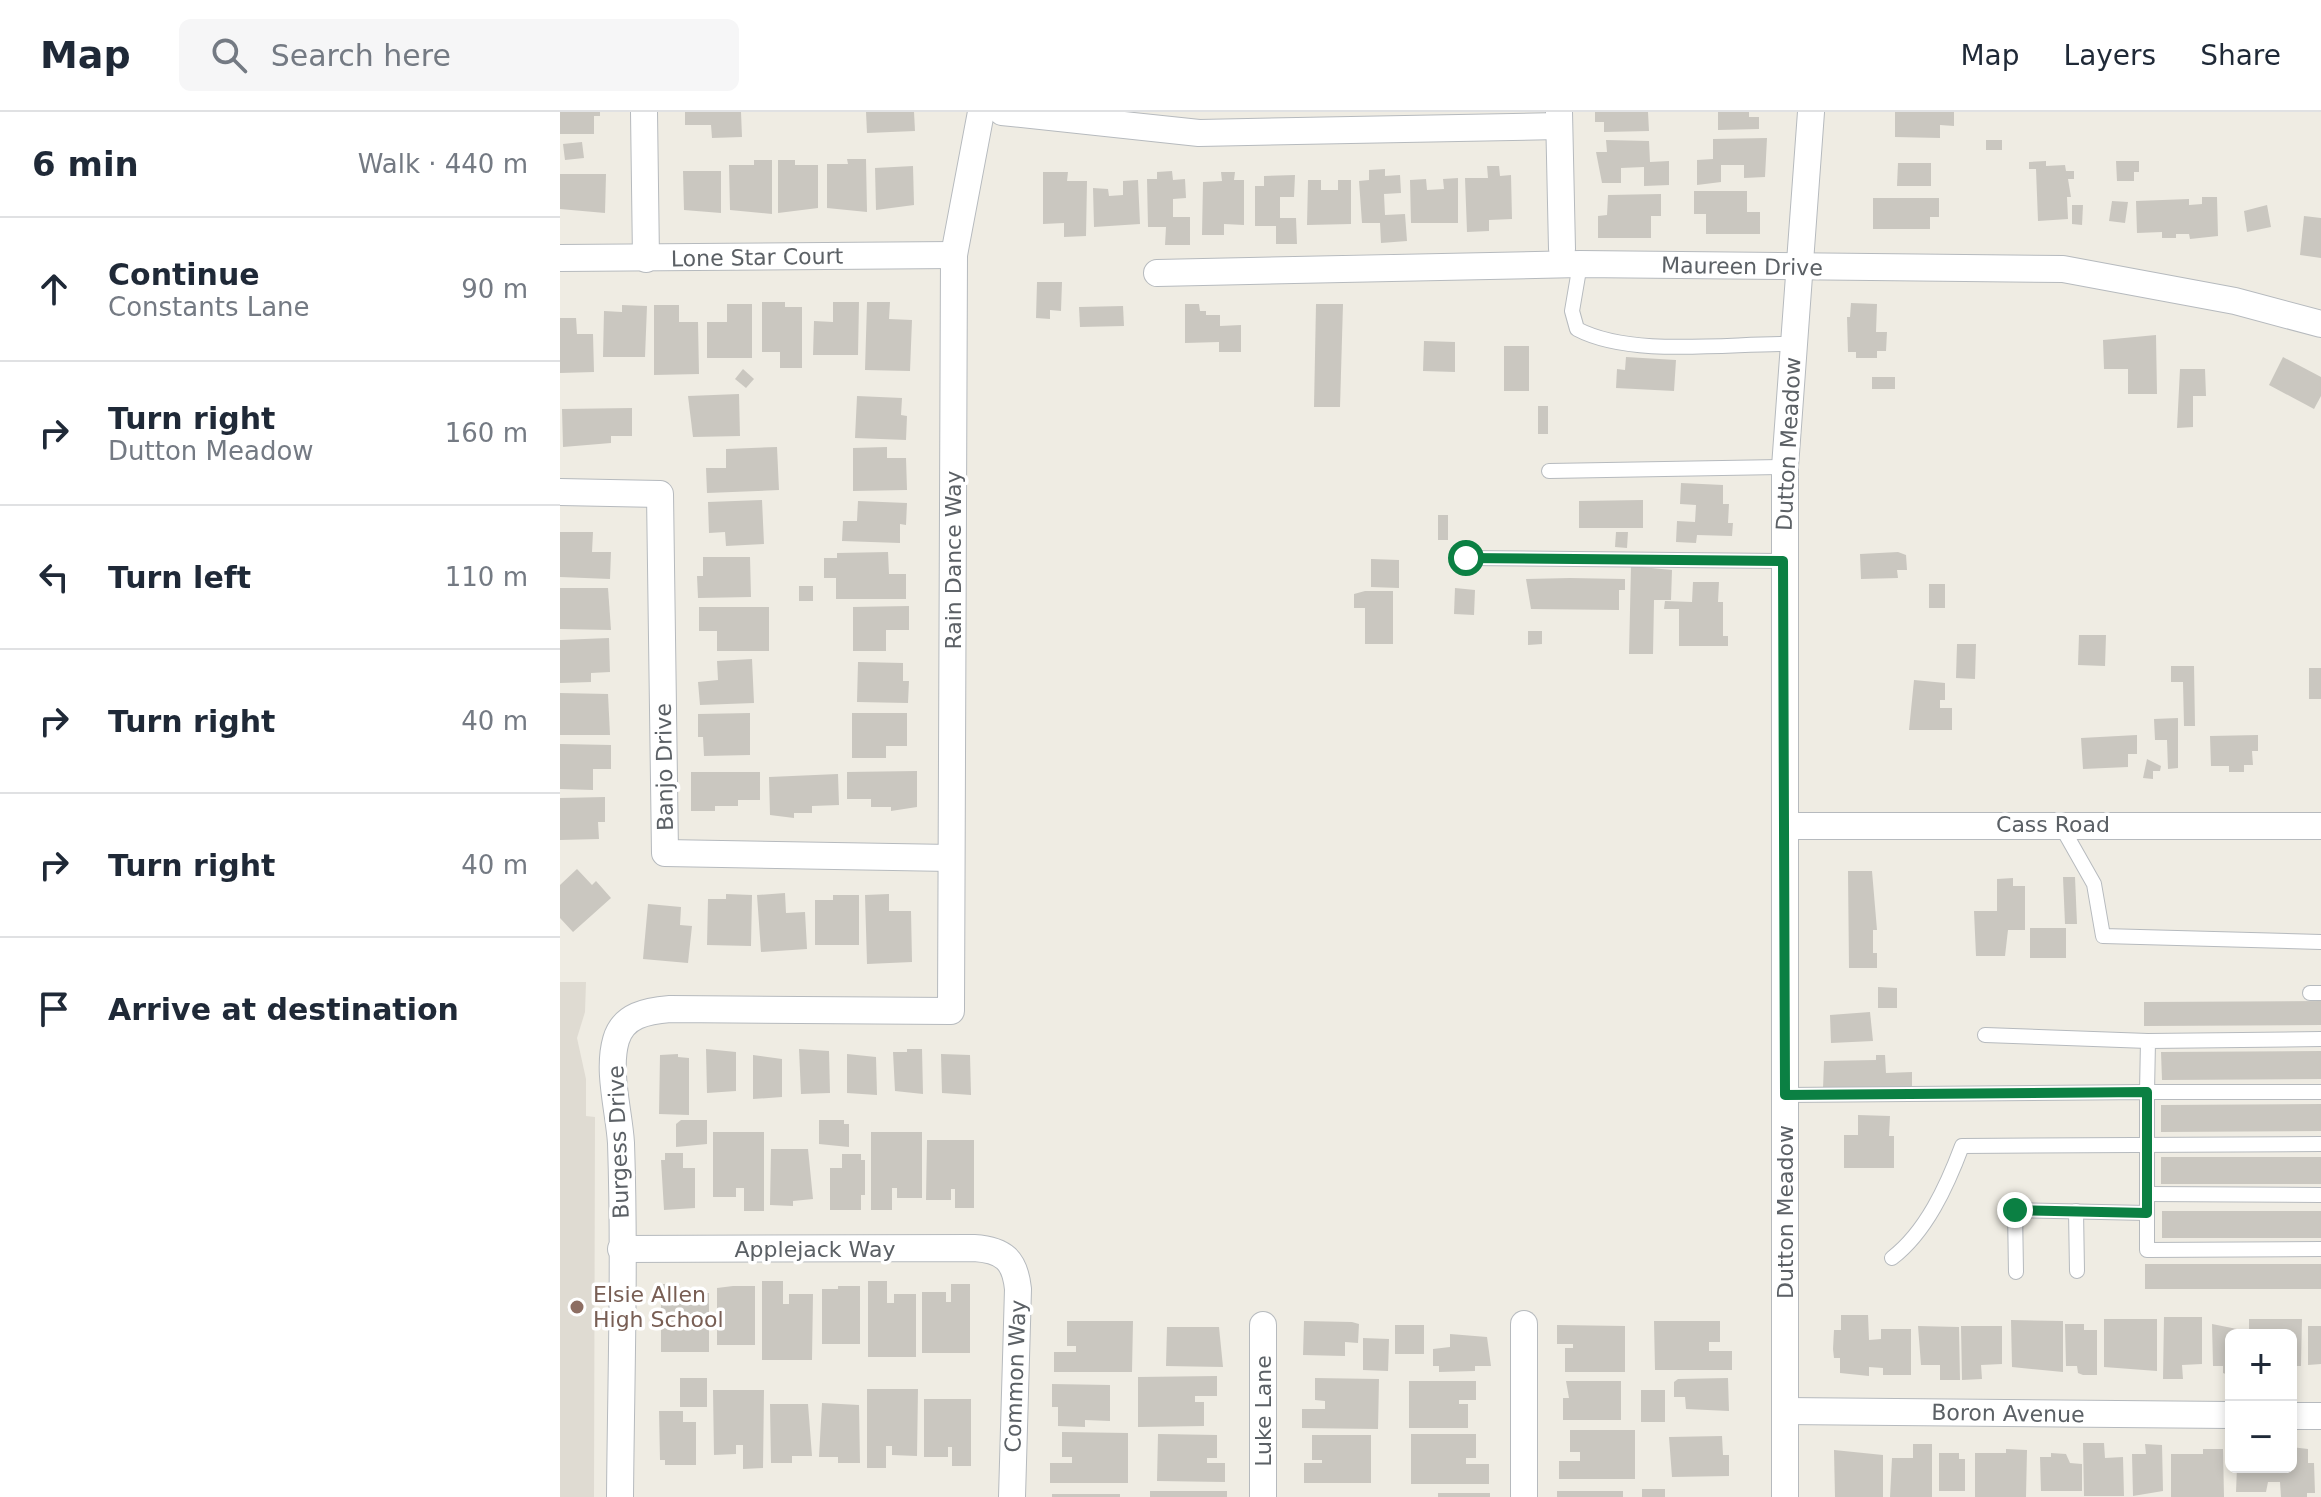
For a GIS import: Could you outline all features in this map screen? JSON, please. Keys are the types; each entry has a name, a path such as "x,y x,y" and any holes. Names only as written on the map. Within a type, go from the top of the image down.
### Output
{"street":[{"path":"644,112 646,259"},
{"name":"Rain Dance Way","path":"951,1011 954,255 981,112"},
{"path":"1002,112 1199,133 1559,119 1571,256"},
{"name":"Dutton Meadow","path":"1785,1497 1783,561 1785,467 1811,112"},
{"name":"Lone Star Court","path":"560,258 954,255"},
{"name":"Maureen Drive","path":"1157,273 1571,256 1801,268 2063,269 2235,301 2321,324"},
{"name":"Banjo Drive","path":"560,492 660,494 665,853 951,858"},
{"name":"Cass Road","path":"1785,826 2059,823 2321,826"},
{"name":"Burgess Drive","path":"620,1497 621,1141 614,1055 616,1039 626,1022 645,1011 670,1009 951,1011"},
{"name":"Applejack Way","path":"621,1249 974,1248 991,1249 1007,1257"},
{"name":"Common Way","path":"1007,1257 1016,1271 1018,1289 1012,1497"},
{"path":"1524,1324 1524,1497"},
{"name":"Luke Lane","path":"1263,1325 1263,1497"},
{"name":"Boron Avenue","path":"1785,1411 2225,1415"},
{"path":"2297,1416 2321,1416"}],"lane":[{"path":"1571,256 1572,311 1577,329 1593,337 1621,346 1793,344"},
{"path":"1549,471 1785,467"},
{"path":"1466,558 1783,561"},
{"path":"2059,823 2094,884 2103,936 2321,942"},
{"path":"1985,1035 2148,1041 2321,1039"},
{"path":"2148,1041 2147,1250 2321,1249"},
{"path":"1785,1095 2321,1092"},
{"path":"1892,1258 1911,1244 1951,1176 1962,1146 2321,1144"},
{"path":"2147,1194 2321,1195"},
{"path":"2016,1272 2015,1210 2147,1213"},
{"path":"2076,1211 2077,1271"}],"shaded area":[{"name":"Elsie Allen High School","path":"560,982 586,982 585,1012 577,1038 586,1079 586,1116 595,1117 594,1497 560,1497"}],"building":[{"path":"560,112 600,112 600,116 594,116 594,134 560,134"},
{"path":"685,112 741,112 742,137 712,138 711,125 685,125"},
{"path":"866,112 914,112 915,131 867,133"},
{"path":"1595,112 1648,112 1649,131 1604,132 1604,122 1595,122"},
{"path":"1718,112 1749,112 1749,117 1759,117 1759,129 1718,130"},
{"path":"1895,112 1954,112 1954,126 1940,125 1940,138 1895,137"},
{"path":"1767,138 1765,177 1744,178 1744,165 1721,165 1721,182 1697,185 1697,160 1713,159 1713,139"},
{"path":"1606,140 1649,141 1650,162 1669,161 1669,185 1644,186 1644,167 1621,168 1621,183 1602,183 1596,152 1607,152"},
{"path":"1986,140 2002,140 2002,150 1986,150"},
{"path":"582,142 584,158 565,160 563,144"},
{"path":"847,159 866,159 867,212 827,208 827,164 848,164"},
{"path":"754,160 772,160 772,214 730,210 729,165 754,165"},
{"path":"778,160 795,160 795,165 818,165 818,208 778,213"},
{"path":"2046,161 2046,166 2065,165 2066,171 2074,171 2074,179 2068,179 2071,197 2067,197 2068,219 2038,221 2036,169 2029,169 2029,162"},
{"path":"2116,161 2139,161 2139,172 2134,172 2134,181 2117,181"},
{"path":"1898,163 1931,163 1931,186 1897,186"},
{"path":"913,166 914,205 876,210 875,168"},
{"path":"1487,166 1499,166 1500,176 1511,175 1512,219 1489,220 1489,231 1467,232 1465,178 1488,178"},
{"path":"1385,169 1385,176 1400,175 1401,193 1384,194 1385,215 1405,214 1407,241 1381,243 1380,223 1362,223 1359,181 1369,180 1369,170"},
{"path":"683,171 721,171 721,213 684,210"},
{"path":"1172,171 1173,180 1185,179 1186,198 1173,199 1173,217 1190,217 1190,245 1165,245 1166,227 1148,227 1147,179 1157,179 1157,172"},
{"path":"1043,172 1068,172 1067,181 1087,181 1086,236 1064,237 1064,223 1043,224"},
{"path":"1221,172 1235,172 1234,180 1244,180 1244,225 1224,224 1224,235 1202,235 1203,182 1222,181"},
{"path":"560,174 606,174 605,213 560,209"},
{"path":"1295,175 1294,197 1280,197 1280,218 1296,218 1297,244 1276,244 1276,226 1255,226 1255,186 1264,186 1264,176"},
{"path":"1458,178 1458,223 1411,223 1410,180 1426,179 1427,190 1444,189 1443,179"},
{"path":"1138,180 1140,224 1094,227 1093,188 1108,189 1109,196 1123,195 1123,181"},
{"path":"1308,180 1321,180 1321,190 1338,190 1338,180 1351,180 1351,224 1307,225"},
{"path":"1694,191 1747,191 1747,212 1760,212 1760,234 1706,234 1706,214 1694,214"},
{"path":"1661,194 1661,216 1651,216 1651,238 1598,238 1598,216 1607,215 1608,195"},
{"path":"2202,197 2217,197 2218,236 2190,239 2189,234 2176,234 2176,238 2162,238 2162,232 2137,233 2136,201 2189,199 2189,205 2202,204"},
{"path":"1873,198 1939,198 1939,217 1930,217 1930,229 1873,229"},
{"path":"2112,201 2128,202 2125,223 2109,221"},
{"path":"2072,205 2083,205 2082,225 2072,224"},
{"path":"2267,205 2271,227 2247,232 2244,211"},
{"path":"2304,216 2321,218 2321,258 2300,255"},
{"path":"1037,282 1062,282 1061,311 1050,310 1050,319 1036,318"},
{"path":"762,302 785,302 785,307 802,307 802,368 780,368 780,352 762,352"},
{"path":"833,302 859,302 858,355 813,355 814,321 833,322"},
{"path":"867,302 890,302 889,319 912,320 910,371 865,370"},
{"path":"1851,303 1877,304 1876,332 1887,332 1886,351 1877,351 1877,358 1856,358 1856,352 1848,352 1847,317 1850,317"},
{"path":"727,304 752,304 752,358 707,358 707,322 727,322"},
{"path":"1185,304 1199,304 1200,311 1206,311 1206,315 1220,315 1220,326 1241,325 1241,352 1219,352 1219,342 1185,343"},
{"path":"1316,304 1343,304 1340,407 1314,407"},
{"path":"622,305 647,306 645,357 603,357 604,311 622,312"},
{"path":"654,305 679,305 679,322 698,322 699,374 654,375"},
{"path":"1123,306 1124,326 1080,327 1079,307"},
{"path":"560,318 576,318 577,334 593,334 594,372 560,373"},
{"path":"2156,335 2157,394 2128,394 2128,369 2104,369 2103,340"},
{"path":"1424,341 1455,342 1455,372 1423,371"},
{"path":"1504,346 1529,346 1529,391 1504,391"},
{"path":"1626,357 1676,360 1674,391 1616,388 1617,369 1625,370"},
{"path":"2283,357 2321,377 2321,396 2314,409 2269,385"},
{"path":"743,369 754,379 746,388 735,379"},
{"path":"2180,369 2205,369 2206,396 2193,396 2193,427 2177,428"},
{"path":"1872,377 1895,377 1895,389 1872,389"},
{"path":"739,394 740,436 693,437 688,396"},
{"path":"857,396 902,398 901,415 907,416 906,440 855,438"},
{"path":"1538,406 1548,406 1548,434 1538,434"},
{"path":"632,408 632,436 611,436 611,443 563,447 562,409"},
{"path":"777,447 779,490 707,493 706,468 726,468 726,449"},
{"path":"887,447 887,458 906,458 907,490 853,491 853,448"},
{"path":"1681,483 1723,485 1723,504 1729,504 1728,523 1733,523 1732,536 1697,535 1696,543 1676,542 1677,521 1695,522 1696,505 1680,504"},
{"path":"762,500 764,544 726,546 725,532 709,533 708,502"},
{"path":"1643,500 1643,528 1579,528 1579,501"},
{"path":"858,501 907,503 906,525 900,524 900,543 842,541 843,521 857,521"},
{"path":"1438,515 1448,515 1448,540 1438,540"},
{"path":"560,532 593,532 592,552 611,552 610,579 560,577"},
{"path":"1616,532 1628,532 1627,548 1615,547"},
{"path":"888,552 889,574 906,574 906,599 836,599 836,578 824,578 824,558 837,558 837,553"},
{"path":"1898,552 1906,555 1907,570 1897,570 1898,578 1861,579 1860,554"},
{"path":"703,557 750,557 751,597 698,598 697,576 703,576"},
{"path":"1371,559 1399,560 1399,588 1371,587"},
{"path":"1631,566 1672,570 1671,600 1654,600 1653,654 1629,654"},
{"path":"1526,579 1625,579 1625,590 1619,590 1619,610 1531,609"},
{"path":"1693,582 1719,582 1718,602 1723,602 1723,636 1728,636 1728,646 1679,646 1679,609 1664,609 1665,601 1692,602"},
{"path":"1929,584 1945,584 1945,608 1929,608"},
{"path":"799,586 813,586 813,601 799,601"},
{"path":"560,588 608,588 611,630 560,629"},
{"path":"1455,588 1475,590 1474,615 1454,614"},
{"path":"1393,591 1393,644 1365,644 1365,608 1354,608 1354,594"},
{"path":"909,606 909,630 886,630 886,651 853,651 853,607"},
{"path":"699,607 769,607 769,651 717,651 717,631 699,631"},
{"path":"1528,631 1542,631 1542,644 1528,645"},
{"path":"2079,635 2106,635 2105,666 2078,665"},
{"path":"609,638 610,672 591,673 591,682 560,683 560,640"},
{"path":"1957,644 1976,644 1975,679 1956,678"},
{"path":"752,659 754,703 700,705 698,682 718,680 717,661"},
{"path":"858,662 903,663 903,681 909,681 908,703 857,702"},
{"path":"2171,666 2194,666 2195,726 2184,726 2183,682 2171,682"},
{"path":"2309,668 2321,668 2321,699 2309,699"},
{"path":"1914,680 1945,683 1945,700 1940,700 1940,708 1952,708 1952,730 1909,730"},
{"path":"560,693 608,694 610,735 560,735"},
{"path":"750,713 750,755 704,756 703,737 698,737 698,714"},
{"path":"852,713 907,713 907,746 886,746 886,758 852,758"},
{"path":"2178,718 2178,768 2168,769 2167,740 2155,740 2154,719"},
{"path":"2137,735 2137,754 2128,754 2128,767 2083,769 2081,738"},
{"path":"2258,735 2258,751 2252,751 2253,765 2244,765 2244,772 2229,772 2229,766 2211,766 2210,736"},
{"path":"560,744 611,745 611,769 593,769 593,790 560,789"},
{"path":"2147,759 2161,766 2160,771 2153,771 2153,779 2143,778"},
{"path":"917,771 917,807 891,811 891,807 871,807 871,799 847,799 847,772"},
{"path":"691,772 760,772 760,800 738,800 738,806 715,806 715,811 691,811"},
{"path":"838,774 839,805 812,806 812,813 794,813 794,818 770,815 769,777"},
{"path":"605,797 605,822 598,822 599,839 560,840 560,798"},
{"path":"577,869 592,885 596,881 611,898 573,932 560,918 560,885"},
{"path":"1848,871 1872,871 1877,930 1873,930 1873,953 1877,953 1877,968 1849,968"},
{"path":"2063,877 2075,877 2077,924 2065,924"},
{"path":"2013,878 2013,886 2025,886 2025,930 2008,930 2005,956 1976,956 1974,911 1997,911 1997,879"},
{"path":"785,893 786,913 805,912 807,949 761,952 757,895"},
{"path":"726,894 752,895 751,946 707,945 708,899 726,899"},
{"path":"889,894 889,911 911,911 912,962 867,964 865,895"},
{"path":"833,895 859,895 859,945 815,945 815,900 833,900"},
{"path":"648,904 681,907 680,925 692,926 688,963 643,959"},
{"path":"2030,928 2066,928 2066,958 2030,958"},
{"path":"1878,987 1897,988 1897,1008 1878,1008"},
{"path":"2321,1001 2321,1025 2144,1026 2144,1002"},
{"path":"1870,1012 1873,1041 1831,1043 1830,1015"},
{"path":"706,1049 736,1052 736,1091 707,1093"},
{"path":"799,1049 829,1051 830,1093 801,1094"},
{"path":"907,1049 922,1049 923,1094 895,1091 893,1052 907,1052"},
{"path":"2321,1051 2321,1079 2162,1080 2161,1052"},
{"path":"678,1054 678,1057 689,1058 689,1115 659,1114 660,1055"},
{"path":"847,1054 876,1057 877,1095 847,1093"},
{"path":"941,1054 970,1055 971,1095 942,1093"},
{"path":"753,1055 782,1059 782,1097 753,1099"},
{"path":"1876,1055 1885,1055 1886,1073 1912,1072 1912,1088 1823,1089 1824,1061 1876,1060"},
{"path":"2321,1104 2321,1131 2161,1132 2161,1105"},
{"path":"1858,1115 1890,1116 1889,1136 1894,1136 1894,1168 1844,1168 1844,1135 1858,1135"},
{"path":"681,1120 707,1120 707,1144 676,1147 676,1124"},
{"path":"819,1120 844,1120 844,1124 849,1124 849,1147 819,1144"},
{"path":"713,1132 764,1132 764,1211 744,1211 744,1188 736,1188 736,1197 713,1197"},
{"path":"871,1132 922,1132 922,1198 897,1198 897,1188 892,1188 892,1210 871,1210"},
{"path":"927,1140 974,1140 974,1208 955,1208 955,1189 951,1189 951,1200 926,1200"},
{"path":"771,1149 808,1149 813,1199 793,1201 793,1206 770,1205"},
{"path":"665,1153 683,1153 683,1168 695,1168 695,1208 664,1210 661,1160 665,1160"},
{"path":"842,1154 861,1154 861,1160 865,1160 865,1195 861,1195 861,1210 830,1210 830,1168 842,1168"},
{"path":"2161,1157 2321,1157 2321,1184 2161,1184"},
{"path":"2162,1211 2321,1211 2321,1238 2162,1238"},
{"path":"2145,1264 2321,1264 2321,1289 2145,1289"},
{"path":"762,1281 783,1281 783,1304 789,1304 789,1294 813,1294 812,1360 762,1360"},
{"path":"868,1281 887,1281 887,1303 894,1303 894,1294 916,1294 916,1357 868,1357"},
{"path":"661,1284 680,1284 680,1302 684,1302 684,1293 709,1293 709,1352 661,1352"},
{"path":"951,1284 970,1284 970,1353 922,1353 922,1292 946,1292 946,1302 951,1302"},
{"path":"755,1286 755,1345 717,1345 717,1288"},
{"path":"838,1286 860,1286 860,1344 822,1344 822,1289 838,1289"},
{"path":"1841,1315 1868,1315 1869,1340 1881,1339 1881,1329 1911,1329 1911,1375 1883,1375 1883,1368 1869,1367 1869,1376 1840,1373 1840,1358 1834,1358 1833,1349 1834,1330 1841,1330"},
{"path":"2164,1317 2202,1317 2202,1364 2182,1365 2183,1379 2163,1379"},
{"path":"2104,1319 2157,1319 2157,1371 2104,1367"},
{"path":"2249,1319 2302,1319 2301,1366 2297,1366 2297,1329 2249,1329"},
{"path":"2011,1320 2063,1321 2063,1372 2012,1367"},
{"path":"1067,1321 1133,1321 1132,1372 1054,1372 1054,1352 1076,1352 1076,1346 1067,1346"},
{"path":"1304,1321 1359,1324 1358,1343 1345,1342 1345,1356 1303,1355"},
{"path":"1654,1321 1720,1321 1720,1342 1709,1342 1709,1351 1732,1351 1732,1370 1655,1370"},
{"path":"2065,1324 2084,1324 2084,1330 2097,1330 2097,1375 2083,1375 2078,1373 2077,1366 2066,1366"},
{"path":"2212,1324 2237,1329 2225,1329 2225,1374 2223,1366 2213,1366"},
{"path":"1395,1325 1424,1325 1424,1354 1395,1354"},
{"path":"1557,1325 1625,1326 1625,1372 1565,1372 1565,1348 1573,1348 1573,1344 1557,1344"},
{"path":"1918,1326 1959,1327 1960,1380 1940,1380 1940,1365 1921,1365"},
{"path":"1961,1326 2002,1326 2002,1364 1981,1365 1982,1379 1962,1380"},
{"path":"2308,1326 2321,1326 2321,1364 2308,1365"},
{"path":"1167,1327 1219,1327 1223,1367 1166,1366"},
{"path":"1450,1334 1487,1337 1491,1366 1475,1366 1475,1371 1439,1372 1439,1366 1433,1366 1433,1349 1450,1347"},
{"path":"1363,1338 1389,1339 1388,1371 1363,1370"},
{"path":"1217,1376 1217,1396 1195,1396 1195,1402 1204,1402 1204,1426 1138,1427 1138,1377"},
{"path":"680,1378 707,1378 707,1407 680,1407"},
{"path":"1315,1378 1379,1379 1378,1429 1302,1428 1302,1409 1325,1409 1325,1401 1315,1400"},
{"path":"1728,1378 1729,1411 1686,1409 1685,1397 1674,1397 1674,1382 1678,1379"},
{"path":"1409,1381 1476,1381 1476,1400 1459,1400 1459,1404 1468,1404 1468,1428 1409,1428"},
{"path":"1566,1381 1621,1381 1621,1420 1563,1420 1563,1398 1569,1398"},
{"path":"1052,1384 1110,1385 1110,1421 1085,1420 1085,1427 1058,1426 1058,1407 1052,1407"},
{"path":"867,1389 918,1389 917,1456 892,1455 892,1446 886,1446 886,1468 867,1468"},
{"path":"713,1390 764,1390 763,1468 743,1469 743,1445 736,1445 736,1454 714,1455"},
{"path":"1641,1390 1665,1390 1665,1422 1641,1422"},
{"path":"924,1399 971,1399 971,1466 952,1466 952,1447 948,1447 948,1457 924,1457"},
{"path":"822,1403 859,1405 860,1463 838,1463 838,1457 819,1457"},
{"path":"770,1404 808,1404 812,1456 792,1456 792,1463 771,1463"},
{"path":"659,1411 683,1411 683,1422 696,1422 696,1465 665,1465 665,1460 660,1460"},
{"path":"1570,1430 1635,1430 1635,1479 1559,1479 1559,1461 1580,1461 1580,1452 1570,1452"},
{"path":"1062,1432 1128,1433 1128,1483 1050,1483 1050,1463 1072,1463 1072,1457 1062,1457"},
{"path":"1158,1434 1217,1435 1217,1458 1207,1458 1207,1463 1225,1463 1225,1482 1157,1481"},
{"path":"1411,1434 1476,1434 1476,1458 1466,1458 1466,1464 1489,1464 1489,1484 1411,1484"},
{"path":"1312,1435 1371,1435 1371,1483 1304,1483 1304,1463 1322,1463 1322,1460 1312,1460"},
{"path":"1722,1436 1723,1455 1729,1455 1729,1476 1672,1477 1669,1437"},
{"path":"2083,1443 2104,1443 2105,1458 2123,1457 2124,1496 2084,1496"},
{"path":"1913,1444 1932,1444 1932,1497 1890,1497 1892,1458 1913,1458"},
{"path":"2145,1444 2162,1445 2163,1491 2133,1496 2132,1454 2146,1454"},
{"path":"2297,1448 2308,1449 2308,1463 2314,1463 2315,1493 2307,1493 2307,1497 2281,1497 2280,1482 2268,1482 2266,1492 2236,1492 2237,1473 2297,1473"},
{"path":"2006,1449 2027,1450 2026,1497 1975,1497 1975,1453 2006,1453"},
{"path":"2203,1449 2223,1449 2224,1497 2171,1497 2171,1454 2203,1454"},
{"path":"1834,1450 1883,1455 1883,1497 1835,1497"},
{"path":"1939,1453 1959,1453 1959,1459 1965,1459 1965,1491 1939,1491"},
{"path":"2051,1453 2066,1454 2070,1463 2082,1464 2082,1491 2041,1491 2040,1457 2051,1457"},
{"path":"1642,1489 1665,1489 1665,1497 1642,1497"},
{"path":"1150,1491 1227,1491 1227,1497 1150,1497"},
{"path":"1557,1491 1623,1491 1623,1497 1557,1497"},
{"path":"1438,1493 1490,1493 1490,1497 1438,1497"},
{"path":"1052,1494 1120,1494 1120,1497 1052,1497"}],"place":[{"name":"Elsie Allen High School","path":"577,1307"}],"route":[{"path":"1466,558 1783,561 1785,1095 2147,1092 2147,1213 2015,1210"}]}
